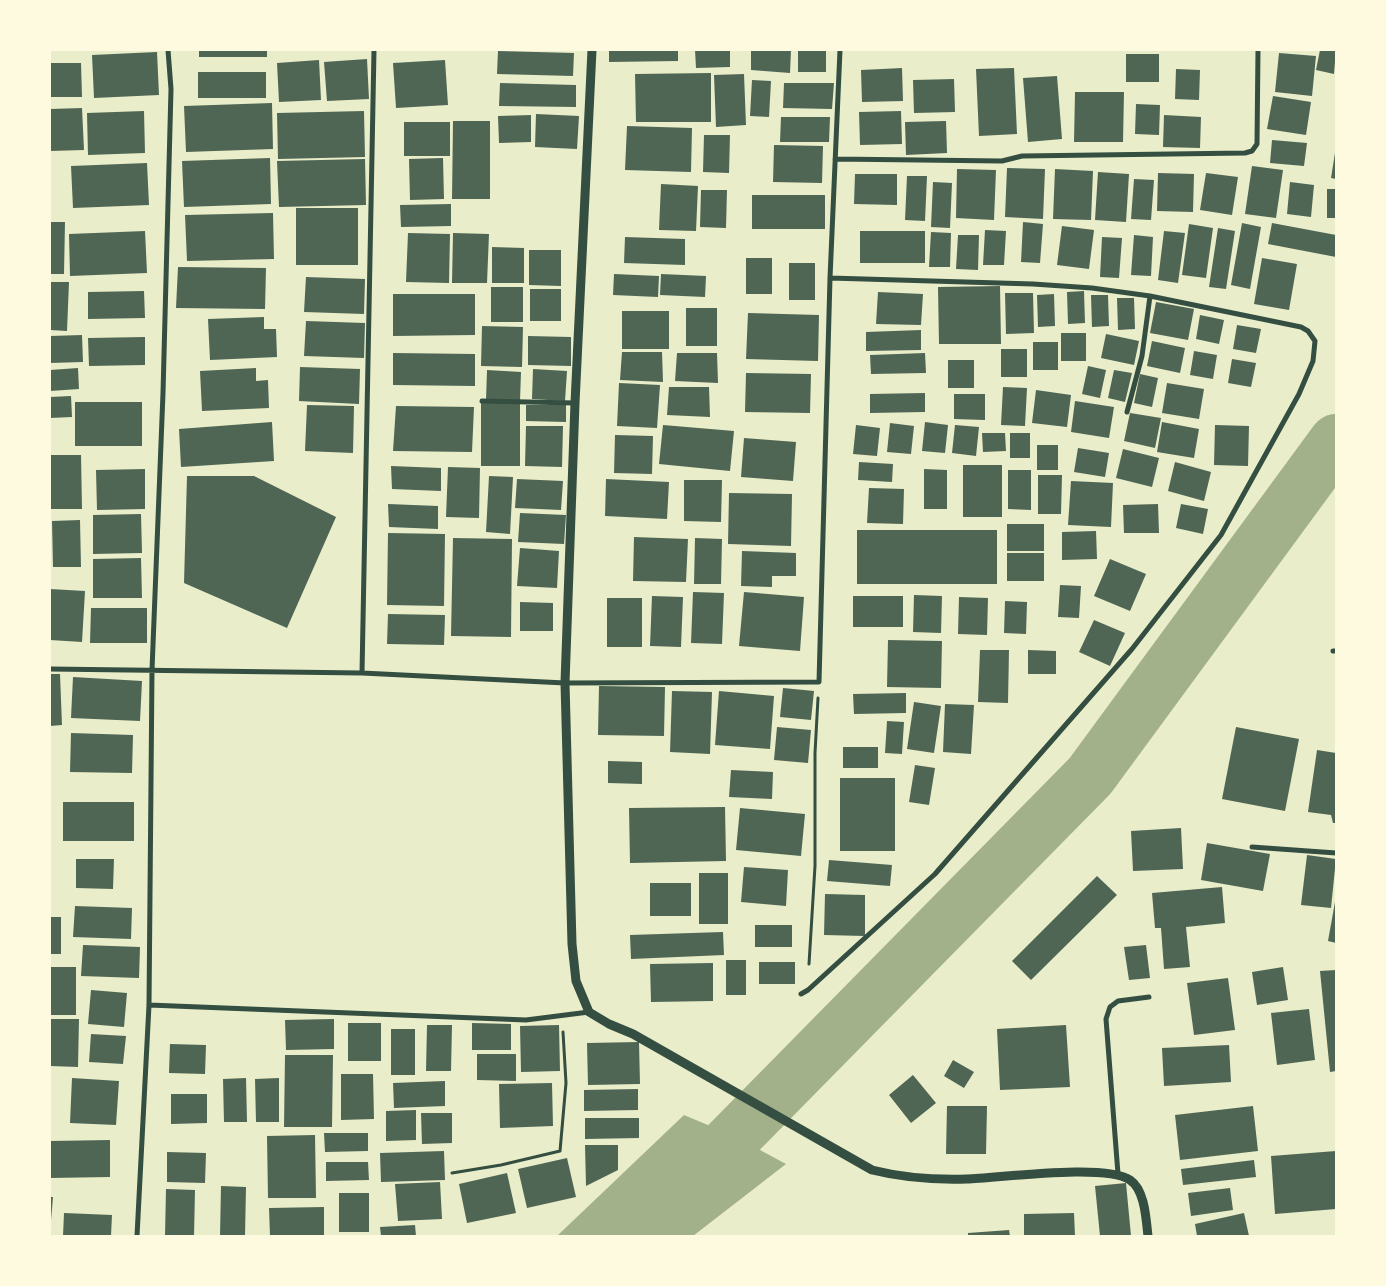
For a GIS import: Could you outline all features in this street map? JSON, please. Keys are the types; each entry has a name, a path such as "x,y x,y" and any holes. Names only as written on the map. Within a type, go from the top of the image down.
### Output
{"street":[{"path":"137,1236 149,1005 152,670 163,393 171,88 168,50"},
{"path":"362,673 374,50"},
{"path":"588,1012 576,981 572,944 565,683 575,403 592,50"},
{"path":"50,669 362,673 565,683 819,682 830,278 840,50"},
{"path":"835,159 1002,161 1022,156 1245,153 1252,151 1257,144 1258,50"},
{"path":"801,994 808,990 935,874 1132,649 1221,535 1299,394 1315,352 1315,341 1308,331 1301,327 1150,296 1092,288 1033,284 830,278"},
{"path":"1127,412 1142,356 1150,296"},
{"path":"482,402 575,403"},
{"path":"1252,847 1336,853"},
{"path":"1118,1174 1106,1020 1110,1007 1118,1001 1149,997"},
{"path":"149,1005 526,1020 588,1012 609,1024 634,1034 872,1170 895,1176 919,1179 967,1179 1068,1172 1118,1174 1131,1180 1143,1198 1148,1236"}],"path":[{"path":"808,990 815,866 815,753 819,682"},
{"path":"452,1173 501,1165 560,1151 566,1083 560,1016"}],"shaded area":[{"path":"684,1115 734,1136 786,1164 693,1236 557,1236"}],"building":[{"path":"199,50 267,50 267,57 199,57"},
{"path":"609,50 678,50 678,61 609,62"},
{"path":"695,50 730,50 730,67 696,68"},
{"path":"751,50 791,50 790,73 751,70"},
{"path":"798,50 826,50 826,72 798,72"},
{"path":"1320,50 1336,50 1334,74 1316,70"},
{"path":"498,51 574,53 573,76 497,74"},
{"path":"157,52 159,95 94,98 92,55"},
{"path":"1279,53 1316,56 1312,96 1275,92"},
{"path":"1126,54 1159,54 1159,82 1126,82"},
{"path":"367,59 369,99 327,101 324,62"},
{"path":"319,60 321,100 279,102 277,63"},
{"path":"445,60 448,105 396,108 393,63"},
{"path":"50,63 81,63 82,97 50,97"},
{"path":"902,68 903,101 862,102 861,70"},
{"path":"1014,68 1017,134 979,136 976,69"},
{"path":"1176,69 1200,70 1199,100 1175,99"},
{"path":"198,72 266,72 266,98 198,98"},
{"path":"711,73 711,122 636,122 635,74"},
{"path":"744,74 746,125 716,127 714,75"},
{"path":"1057,76 1062,139 1028,142 1023,78"},
{"path":"954,79 955,112 914,113 913,80"},
{"path":"752,80 771,81 769,117 750,116"},
{"path":"500,83 576,85 576,107 499,106"},
{"path":"784,83 834,83 832,109 783,108"},
{"path":"1075,92 1124,92 1123,142 1074,142"},
{"path":"1273,96 1311,102 1306,135 1267,129"},
{"path":"272,103 273,149 186,152 184,106"},
{"path":"1136,104 1160,105 1159,135 1135,134"},
{"path":"82,108 84,150 50,151 50,109"},
{"path":"144,111 145,153 88,155 87,113"},
{"path":"364,111 365,157 278,159 277,113"},
{"path":"901,111 902,144 860,145 859,112"},
{"path":"536,114 579,116 577,149 535,147"},
{"path":"531,115 531,142 499,143 498,116"},
{"path":"1164,115 1201,117 1200,148 1163,147"},
{"path":"781,117 830,117 829,142 780,142"},
{"path":"453,121 490,121 490,199 452,199"},
{"path":"946,121 947,153 906,155 905,122"},
{"path":"404,122 450,122 450,156 404,156"},
{"path":"627,126 692,128 691,172 625,170"},
{"path":"704,135 730,135 729,173 703,172"},
{"path":"1272,140 1307,143 1304,166 1270,163"},
{"path":"774,145 823,146 822,183 773,182"},
{"path":"1336,153 1336,179 1331,178"},
{"path":"270,158 271,204 184,207 182,161"},
{"path":"443,158 444,199 410,200 409,159"},
{"path":"365,159 366,205 279,207 277,161"},
{"path":"147,163 149,205 73,208 71,166"},
{"path":"1252,166 1283,170 1276,218 1245,214"},
{"path":"1007,168 1045,169 1043,219 1005,217"},
{"path":"957,169 996,170 994,220 956,218"},
{"path":"1055,169 1093,171 1091,220 1053,219"},
{"path":"1098,172 1129,174 1126,222 1095,220"},
{"path":"1158,173 1194,174 1193,212 1157,211"},
{"path":"1206,173 1238,177 1232,215 1200,210"},
{"path":"855,174 897,174 897,205 854,204"},
{"path":"907,176 927,176 925,221 905,220"},
{"path":"1134,179 1154,180 1151,220 1131,219"},
{"path":"933,182 952,183 950,228 931,227"},
{"path":"1290,182 1314,185 1311,217 1287,214"},
{"path":"661,184 698,186 696,231 659,230"},
{"path":"1327,189 1336,189 1336,218 1327,218"},
{"path":"701,190 727,190 726,228 700,227"},
{"path":"752,195 825,195 825,229 752,229"},
{"path":"451,204 451,226 401,227 400,205"},
{"path":"296,208 358,208 358,265 296,265"},
{"path":"273,213 274,259 187,261 185,215"},
{"path":"50,222 65,222 64,274 50,274"},
{"path":"1023,222 1043,224 1040,263 1021,262"},
{"path":"1242,223 1261,227 1250,289 1231,285"},
{"path":"1272,223 1336,235 1336,257 1268,244"},
{"path":"1189,224 1213,228 1206,278 1182,275"},
{"path":"1062,226 1094,230 1089,269 1057,265"},
{"path":"1218,228 1235,231 1226,289 1209,287"},
{"path":"985,230 1006,231 1004,265 983,265"},
{"path":"145,231 147,273 70,276 69,234"},
{"path":"860,231 925,231 925,263 860,263"},
{"path":"1164,231 1185,233 1178,283 1158,280"},
{"path":"931,232 951,233 950,267 929,267"},
{"path":"408,233 450,234 449,283 406,282"},
{"path":"453,233 489,234 487,283 452,283"},
{"path":"958,235 979,235 978,270 956,269"},
{"path":"1134,235 1153,237 1151,276 1131,275"},
{"path":"625,237 685,239 685,265 624,263"},
{"path":"1102,237 1122,238 1119,278 1100,277"},
{"path":"492,247 524,248 524,283 492,283"},
{"path":"529,250 561,250 561,286 529,285"},
{"path":"746,258 772,258 772,294 746,294"},
{"path":"1262,258 1297,264 1289,310 1254,304"},
{"path":"789,263 815,263 815,300 789,300"},
{"path":"178,267 266,268 265,309 176,308"},
{"path":"614,274 659,276 658,297 613,295"},
{"path":"661,274 706,276 705,297 660,295"},
{"path":"306,277 365,279 364,314 304,312"},
{"path":"50,282 69,282 67,331 50,330"},
{"path":"1000,286 1001,344 939,344 938,287"},
{"path":"491,287 523,287 523,322 491,322"},
{"path":"530,289 561,289 561,321 530,321"},
{"path":"144,291 145,318 88,319 88,292"},
{"path":"1084,291 1085,323 1068,324 1067,292"},
{"path":"878,292 923,294 921,325 876,324"},
{"path":"1005,293 1033,293 1034,333 1006,334"},
{"path":"393,294 475,294 475,335 393,336"},
{"path":"1054,294 1055,326 1038,327 1037,295"},
{"path":"1091,295 1108,295 1109,326 1092,327"},
{"path":"1117,298 1134,298 1135,329 1118,330"},
{"path":"1156,302 1194,309 1188,340 1150,333"},
{"path":"686,308 717,308 717,346 686,346"},
{"path":"622,311 669,311 669,349 622,349"},
{"path":"748,313 819,315 818,361 746,359"},
{"path":"1200,315 1224,320 1219,344 1196,339"},
{"path":"264,317 264,329 276,329 277,357 210,360 208,319"},
{"path":"306,321 365,323 364,358 304,356"},
{"path":"1237,325 1261,329 1256,353 1233,349"},
{"path":"482,326 523,327 522,367 481,366"},
{"path":"921,330 921,350 866,351 866,332"},
{"path":"1061,333 1086,333 1086,361 1061,361"},
{"path":"1106,334 1139,341 1134,365 1101,358"},
{"path":"82,335 83,362 50,363 50,336"},
{"path":"528,336 571,337 571,366 528,365"},
{"path":"145,337 145,365 89,366 88,338"},
{"path":"1152,341 1185,348 1180,373 1147,366"},
{"path":"1033,342 1058,342 1058,370 1033,370"},
{"path":"1001,349 1027,349 1027,377 1001,377"},
{"path":"1194,351 1217,355 1213,379 1190,375"},
{"path":"622,352 662,352 663,382 620,380"},
{"path":"393,353 475,354 475,386 393,385"},
{"path":"677,353 717,353 718,383 675,381"},
{"path":"925,353 926,373 871,374 870,355"},
{"path":"1232,359 1256,363 1251,387 1228,383"},
{"path":"948,360 974,360 974,388 948,388"},
{"path":"1088,366 1106,370 1100,398 1082,394"},
{"path":"300,367 360,369 359,404 299,401"},
{"path":"78,368 79,389 50,391 50,370"},
{"path":"256,368 256,381 268,380 269,408 202,411 200,371"},
{"path":"533,369 567,371 565,401 532,399"},
{"path":"487,370 521,372 520,401 486,400"},
{"path":"1114,370 1132,373 1125,402 1108,398"},
{"path":"746,373 811,374 810,413 745,412"},
{"path":"1140,374 1158,378 1152,407 1134,403"},
{"path":"619,383 660,385 657,428 617,426"},
{"path":"1167,383 1204,389 1199,419 1162,413"},
{"path":"669,387 709,387 710,417 667,415"},
{"path":"1003,387 1027,388 1025,426 1001,425"},
{"path":"1036,390 1071,395 1067,427 1032,423"},
{"path":"925,393 925,412 870,413 870,394"},
{"path":"954,394 985,394 985,420 954,419"},
{"path":"71,396 72,417 50,418 50,397"},
{"path":"1075,401 1114,407 1109,438 1071,432"},
{"path":"75,402 142,402 142,446 75,446"},
{"path":"481,402 520,402 520,466 481,466"},
{"path":"307,405 354,406 353,453 305,451"},
{"path":"526,405 566,405 566,422 526,421"},
{"path":"396,406 474,407 472,452 393,451"},
{"path":"1130,413 1161,418 1155,448 1124,441"},
{"path":"272,422 274,461 181,467 179,429"},
{"path":"925,422 948,425 945,453 922,451"},
{"path":"1162,422 1199,429 1194,458 1157,452"},
{"path":"890,423 914,426 911,454 887,452"},
{"path":"663,425 734,431 730,471 659,464"},
{"path":"856,425 880,428 877,456 853,454"},
{"path":"955,425 979,427 976,456 952,453"},
{"path":"1215,425 1249,426 1248,466 1214,465"},
{"path":"526,426 563,426 562,467 525,466"},
{"path":"982,433 1005,433 1006,451 983,452"},
{"path":"1010,433 1030,433 1030,458 1010,458"},
{"path":"615,435 653,436 652,474 614,473"},
{"path":"744,438 796,442 793,481 741,477"},
{"path":"1037,445 1058,445 1058,470 1037,470"},
{"path":"1078,448 1109,453 1105,477 1074,472"},
{"path":"1123,449 1159,458 1152,487 1116,478"},
{"path":"50,455 81,455 82,509 50,509"},
{"path":"859,462 893,464 892,482 858,480"},
{"path":"1175,462 1211,472 1204,501 1168,491"},
{"path":"963,465 1002,465 1002,517 963,517"},
{"path":"391,466 441,468 441,491 392,489"},
{"path":"448,467 480,468 479,518 446,517"},
{"path":"145,469 145,509 97,510 96,470"},
{"path":"924,469 947,470 947,509 924,509"},
{"path":"1008,470 1031,470 1031,510 1008,509"},
{"path":"1038,475 1062,475 1061,514 1038,514"},
{"path":"187,476 254,476 336,517 287,628 184,583"},
{"path":"489,476 513,477 510,534 486,532"},
{"path":"517,479 563,481 561,510 515,508"},
{"path":"606,479 669,482 667,519 605,516"},
{"path":"684,480 722,480 721,522 684,521"},
{"path":"1071,481 1113,483 1111,527 1068,525"},
{"path":"869,488 904,489 903,524 867,523"},
{"path":"729,493 792,494 791,546 728,544"},
{"path":"388,504 438,506 438,529 389,527"},
{"path":"1158,504 1159,533 1124,533 1123,505"},
{"path":"1181,504 1208,509 1203,534 1176,528"},
{"path":"520,513 566,515 564,544 518,542"},
{"path":"141,514 142,553 93,554 93,515"},
{"path":"80,520 81,567 53,567 52,521"},
{"path":"1007,524 1044,524 1044,551 1007,551"},
{"path":"857,530 997,530 997,584 857,584"},
{"path":"1096,531 1097,559 1062,560 1062,532"},
{"path":"388,533 445,534 444,606 387,605"},
{"path":"634,537 688,539 686,582 633,581"},
{"path":"453,538 512,539 511,637 451,636"},
{"path":"695,538 722,539 721,584 694,584"},
{"path":"520,548 559,551 557,588 517,586"},
{"path":"742,551 796,553 796,576 772,576 772,587 741,586"},
{"path":"1007,553 1044,553 1044,581 1007,581"},
{"path":"141,558 142,598 93,598 93,559"},
{"path":"1110,559 1146,574 1130,611 1094,596"},
{"path":"1060,585 1081,586 1079,618 1058,617"},
{"path":"50,589 85,591 82,642 50,640"},
{"path":"693,592 724,593 722,644 691,643"},
{"path":"744,592 804,597 800,651 739,646"},
{"path":"914,595 942,596 941,633 913,632"},
{"path":"652,596 683,597 681,647 650,646"},
{"path":"853,596 903,596 903,627 853,627"},
{"path":"959,597 988,598 987,635 958,634"},
{"path":"607,598 642,598 642,647 607,647"},
{"path":"1005,601 1027,602 1026,634 1004,633"},
{"path":"520,602 553,603 553,631 520,631"},
{"path":"91,608 147,608 147,643 90,643"},
{"path":"388,614 445,615 444,645 387,644"},
{"path":"1094,620 1125,633 1110,666 1079,652"},
{"path":"888,640 942,641 941,688 887,687"},
{"path":"980,650 1009,650 1008,703 978,702"},
{"path":"1028,650 1056,651 1056,674 1028,674"},
{"path":"50,674 60,674 62,725 50,726"},
{"path":"73,677 142,681 140,721 71,718"},
{"path":"599,686 665,687 664,736 598,735"},
{"path":"783,688 814,691 811,720 780,717"},
{"path":"672,691 712,692 710,754 670,752"},
{"path":"719,691 774,696 770,749 715,745"},
{"path":"906,693 906,713 854,714 853,694"},
{"path":"914,702 941,706 934,753 907,749"},
{"path":"945,704 974,705 971,754 943,752"},
{"path":"887,721 904,722 902,754 885,753"},
{"path":"777,727 811,730 808,763 774,760"},
{"path":"1236,727 1299,739 1285,811 1222,799"},
{"path":"71,733 133,735 132,773 70,772"},
{"path":"843,747 878,747 878,768 843,768"},
{"path":"1317,750 1336,753 1336,823 1333,823 1331,815 1308,812"},
{"path":"608,761 642,762 642,784 608,783"},
{"path":"915,765 935,768 929,805 909,802"},
{"path":"731,770 773,772 772,799 729,797"},
{"path":"840,778 895,778 895,851 840,851"},
{"path":"63,802 134,802 134,841 63,841"},
{"path":"725,807 726,861 630,863 629,808"},
{"path":"740,808 805,814 801,856 736,850"},
{"path":"1181,828 1183,869 1133,871 1131,831"},
{"path":"1207,843 1270,854 1263,891 1201,880"},
{"path":"1307,855 1336,859 1331,908 1301,905"},
{"path":"76,859 114,859 113,889 76,888"},
{"path":"829,860 892,865 890,886 827,881"},
{"path":"744,867 788,870 786,906 741,902"},
{"path":"699,873 728,873 728,924 699,924"},
{"path":"1097,876 1117,895 1031,980 1012,961"},
{"path":"650,883 691,883 691,916 650,916"},
{"path":"1222,887 1225,923 1186,927 1190,967 1164,969 1161,928 1155,928 1152,893"},
{"path":"825,894 865,895 865,936 824,935"},
{"path":"1336,902 1336,943 1328,941"},
{"path":"75,906 132,908 131,939 73,937"},
{"path":"50,917 61,917 61,954 50,954"},
{"path":"755,925 792,925 792,947 755,947"},
{"path":"723,932 724,955 631,959 630,935"},
{"path":"83,945 140,947 139,978 81,976"},
{"path":"1146,945 1150,978 1129,980 1124,947"},
{"path":"726,960 746,960 746,995 726,995"},
{"path":"759,962 795,962 795,984 759,984"},
{"path":"713,963 713,1001 651,1002 650,964"},
{"path":"50,967 76,967 76,1015 50,1015"},
{"path":"1283,967 1288,1000 1257,1005 1252,972"},
{"path":"1336,970 1336,1071 1330,1072 1320,971"},
{"path":"1228,978 1235,1030 1194,1035 1187,983"},
{"path":"91,990 127,993 124,1027 88,1024"},
{"path":"1309,1009 1315,1060 1277,1065 1271,1013"},
{"path":"50,1019 79,1019 78,1067 50,1066"},
{"path":"334,1019 334,1049 286,1050 285,1020"},
{"path":"348,1023 381,1023 381,1061 348,1061"},
{"path":"472,1023 511,1024 511,1050 472,1050"},
{"path":"427,1025 452,1025 451,1071 426,1071"},
{"path":"559,1025 560,1071 521,1072 520,1026"},
{"path":"1066,1025 1070,1087 1000,1090 997,1029"},
{"path":"391,1029 415,1029 415,1075 391,1075"},
{"path":"91,1034 126,1036 123,1064 89,1062"},
{"path":"639,1042 640,1084 588,1085 587,1043"},
{"path":"170,1044 206,1045 205,1074 169,1073"},
{"path":"1229,1045 1231,1082 1164,1086 1162,1048"},
{"path":"477,1054 516,1054 516,1081 477,1080"},
{"path":"285,1055 333,1055 332,1127 284,1127"},
{"path":"953,1060 974,1072 964,1088 944,1076"},
{"path":"341,1074 373,1074 374,1119 341,1120"},
{"path":"913,1075 936,1103 911,1123 889,1095"},
{"path":"72,1078 119,1081 116,1125 70,1123"},
{"path":"246,1078 247,1122 224,1122 223,1079"},
{"path":"279,1078 279,1122 256,1122 255,1079"},
{"path":"445,1081 445,1106 394,1108 393,1083"},
{"path":"552,1083 553,1126 500,1128 499,1084"},
{"path":"638,1089 638,1110 584,1111 584,1090"},
{"path":"171,1094 207,1094 207,1123 171,1124"},
{"path":"947,1106 987,1106 986,1154 946,1154"},
{"path":"1253,1106 1258,1151 1180,1160 1175,1115"},
{"path":"416,1110 416,1140 386,1141 386,1111"},
{"path":"421,1113 452,1113 452,1143 422,1144"},
{"path":"585,1118 639,1118 639,1138 585,1139"},
{"path":"324,1133 368,1133 368,1151 325,1152"},
{"path":"315,1135 316,1198 268,1198 267,1136"},
{"path":"110,1140 110,1177 50,1178 50,1141"},
{"path":"585,1145 618,1145 618,1170 586,1186"},
{"path":"444,1151 445,1180 381,1182 380,1153"},
{"path":"1336,1151 1336,1209 1275,1214 1271,1156"},
{"path":"167,1152 206,1153 205,1183 167,1182"},
{"path":"567,1158 576,1197 527,1208 518,1169"},
{"path":"1254,1160 1256,1177 1183,1185 1181,1169"},
{"path":"326,1162 368,1162 369,1180 326,1181"},
{"path":"507,1173 516,1213 467,1223 459,1184"},
{"path":"440,1182 442,1219 398,1221 395,1184"},
{"path":"1126,1183 1131,1236 1100,1236 1095,1186"},
{"path":"221,1186 246,1187 245,1236 220,1236"},
{"path":"1230,1188 1233,1210 1191,1216 1188,1193"},
{"path":"166,1189 195,1190 194,1236 165,1236"},
{"path":"339,1193 369,1193 369,1232 339,1232"},
{"path":"50,1197 53,1197 51,1220 50,1220"},
{"path":"324,1207 324,1235 270,1236 269,1208"},
{"path":"64,1213 112,1215 111,1236 63,1236"},
{"path":"1074,1213 1075,1236 1024,1236 1024,1214"},
{"path":"1244,1213 1249,1236 1197,1236 1195,1224"},
{"path":"415,1225 416,1236 381,1236 380,1227"},
{"path":"1009,1230 1010,1236 968,1236 968,1233"}],"waterway":[{"path":"637,1236 1090,776 1336,441"}]}
